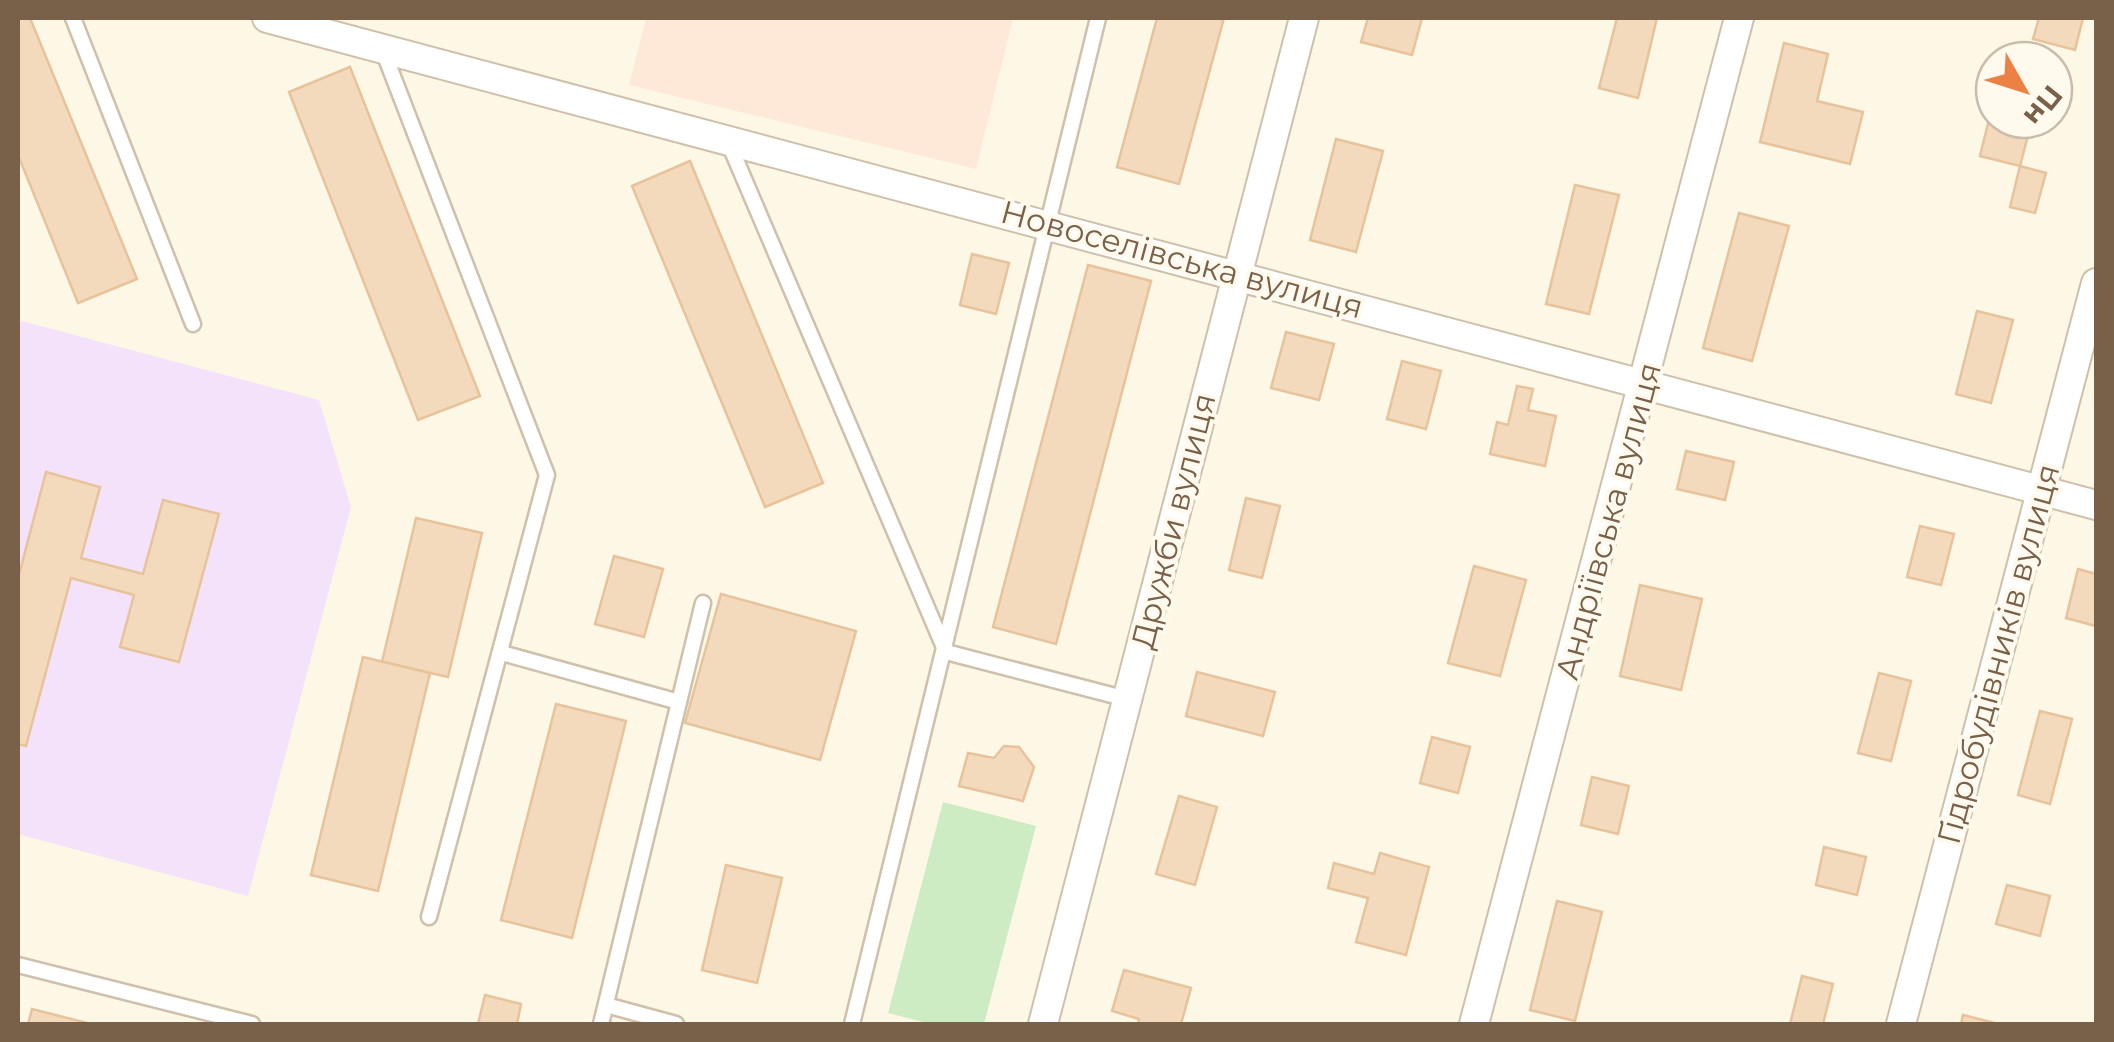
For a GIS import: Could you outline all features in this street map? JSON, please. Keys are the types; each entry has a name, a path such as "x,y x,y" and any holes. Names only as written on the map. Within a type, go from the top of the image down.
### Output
{"street":[{"name":"Новоселівська вулиця","path":"267,18 1237,273 2096,505"},
{"name":"Дружби вулиця","path":"1043,1024 1304,18"},
{"name":"Андріївська вулиця","path":"1474,1024 1738,18"},
{"name":"Гідробудівників вулиця","path":"1900,1024 2096,283"}],"lane":[{"path":"73,18 193,324"},
{"path":"852,1024 1098,18"},
{"path":"382,48 548,475 429,917"},
{"path":"726,138 946,652"},
{"path":"601,1024 703,603"},
{"path":"946,652 1127,699"},
{"path":"502,653 679,702"},
{"path":"18,966 252,1024"},
{"path":"606,1005 676,1024"}],"shaded area":[{"path":"646,18 1013,18 976,169 629,85"},
{"path":"18,320 319,400 351,507 248,896 18,834"}],"green space":[{"path":"943,802 1036,826 984,1024 931,1024 888,1013"}],"building":[{"path":"18,18 30,18 137,279 78,303 18,155"},
{"path":"1157,18 1224,18 1179,184 1117,167"},
{"path":"1368,18 1422,18 1412,55 1361,42"},
{"path":"1617,18 1657,18 1638,98 1599,88"},
{"path":"2039,18 2083,18 2075,50 2074,40 2033,39"},
{"path":"1784,43 1828,54 1817,101 1863,112 1850,164 1760,142"},
{"path":"350,67 480,396 418,420 289,92"},
{"path":"1336,139 1383,151 1356,252 1310,240"},
{"path":"1984,140 2027,140 2020,166 1980,156"},
{"path":"690,161 823,483 765,507 632,186"},
{"path":"2020,166 2046,173 2035,213 2010,207"},
{"path":"1575,185 1619,195 1589,314 1546,304"},
{"path":"1739,213 1789,226 1752,361 1703,348"},
{"path":"972,254 1009,263 996,314 960,305"},
{"path":"1088,265 1151,281 1056,644 993,627"},
{"path":"1977,311 2013,320 1991,403 1956,394"},
{"path":"1286,332 1334,344 1319,400 1271,388"},
{"path":"1402,361 1441,371 1426,429 1387,419"},
{"path":"1517,386 1533,389 1528,410 1556,416 1545,466 1490,454 1497,422 1508,425"},
{"path":"1686,451 1734,462 1725,500 1677,489"},
{"path":"46,472 100,487 81,558 143,574 163,500 219,514 179,662 120,647 134,595 71,578 26,746 18,744 18,579"},
{"path":"1246,498 1280,506 1262,578 1229,570"},
{"path":"416,518 482,533 448,677 382,662"},
{"path":"1920,526 1954,534 1941,585 1907,577"},
{"path":"614,556 663,569 644,637 595,624"},
{"path":"1474,566 1526,580 1500,676 1448,663"},
{"path":"2078,569 2096,574 2096,626 2066,618"},
{"path":"1640,585 1702,599 1681,690 1620,676"},
{"path":"721,594 856,631 820,760 685,723"},
{"path":"363,657 430,673 378,891 311,875"},
{"path":"1197,672 1275,692 1263,736 1186,716"},
{"path":"1879,673 1911,681 1891,761 1858,753"},
{"path":"556,704 626,721 572,938 501,920"},
{"path":"2040,711 2072,719 2050,804 2018,795"},
{"path":"1432,737 1470,747 1458,793 1420,783"},
{"path":"1004,746 1019,747 1034,767 1023,801 959,786 968,753 994,758"},
{"path":"1592,777 1629,786 1618,834 1581,825"},
{"path":"1179,796 1217,807 1195,885 1156,874"},
{"path":"1824,847 1866,857 1857,895 1816,885"},
{"path":"1380,853 1429,867 1406,955 1356,942 1368,898 1328,888 1334,863 1374,874"},
{"path":"726,865 782,878 757,983 702,970"},
{"path":"2007,885 2050,896 2040,936 1996,924"},
{"path":"1557,901 1602,912 1575,1021 1530,1010"},
{"path":"1124,970 1191,988 1181,1024 1138,1024 1139,1019 1112,1011"},
{"path":"1802,976 1833,984 1823,1024 1790,1024"},
{"path":"485,995 521,1004 517,1024 478,1024"},
{"path":"32,1009 91,1024 28,1024"},
{"path":"1963,1015 1995,1023 1995,1024 1961,1024"}]}
